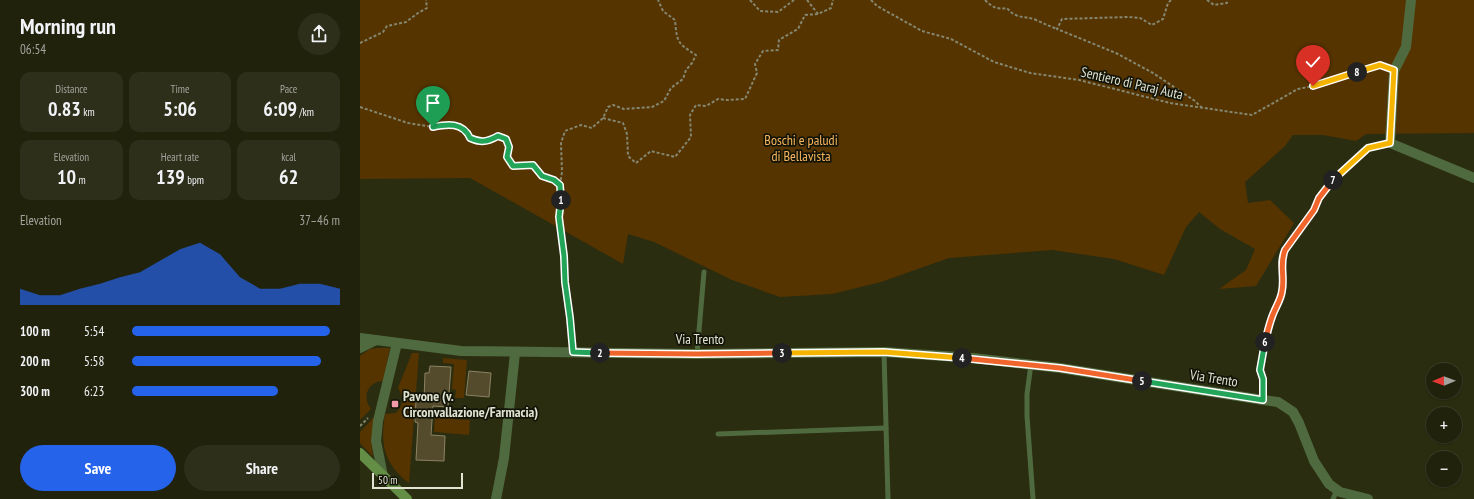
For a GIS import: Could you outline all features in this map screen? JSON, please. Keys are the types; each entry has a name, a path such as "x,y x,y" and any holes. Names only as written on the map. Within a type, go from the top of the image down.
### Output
{"main road":[{"path":"360,453 407,499"}],"street":[{"path":"1411,0 1406,47 1394,70 1390,143 1474,178"},
{"name":"Via Trento","path":"360,338 461,352 697,354 884,352 1031,364 1278,402 1293,412 1300,423 1314,461 1335,494 1340,492 1368,499"},
{"path":"360,348 378,340"},
{"path":"383,476 376,441 378,420 397,343"},
{"path":"496,499 504,458 515,353"}],"lane":[{"path":"697,354 704,272"},
{"path":"884,352 888,499"},
{"path":"1031,364 1027,394 1027,416 1033,499"},
{"path":"718,434 886,428"}],"path":[{"path":"360,43 383,32 387,26 406,22 426,8 426,0"},
{"path":"573,352 559,217 562,172 561,143 565,131 580,124 592,128 603,118 608,107 613,105 624,109 652,107 664,101 671,88 683,79 686,70 696,55 677,40 674,20 663,11 658,0"},
{"path":"750,0 760,11 778,12 794,0"},
{"path":"807,0 818,14"},
{"path":"603,118 623,122 627,134 628,156 636,163 651,151 675,157 692,137 690,115 696,105 706,106 718,99 745,99 757,73 755,64 763,51 778,50 779,40 798,29 806,15 818,14 830,8 833,0"},
{"name":"Sentiero di Paraj Auta","path":"871,0 877,6 922,31 951,39 994,62 1030,73 1078,80 1170,104 1252,115 1298,89 1313,86 1380,65 1394,70"},
{"path":"985,0 991,6 1000,9 1007,8 1018,17 1035,19 1116,53 1153,73 1195,101 1202,108"},
{"path":"1057,28 1062,20 1076,18 1140,18 1152,25 1163,19 1168,3 1171,0"},
{"path":"1208,0 1214,5 1227,3 1227,0"},
{"path":"360,107 408,123 433,127 456,125 467,131 470,138 477,141 488,142 498,136 506,139 509,147 507,157 513,166 533,165 542,176 554,180 560,185 560,188"},
{"path":"1263,400 1263,379 1260,370 1268,328 1278,305 1282,290 1281,266 1282,257 1285,250 1314,210 1319,198 1332,181 1368,148 1390,143"}],"green space":[{"name":"Boschi e paludi di Bellavista","path":"360,0 1474,0 1474,133 1366,134 1356,141 1323,135 1293,135 1285,146 1245,182 1248,203 1270,200 1294,223 1256,286 1219,289 1246,270 1255,249 1220,229 1199,212 1186,227 1164,275 1114,259 1052,250 949,258 881,282 832,294 780,297 732,280 654,242 628,234 623,264 470,178 360,179"},
{"path":"390,348 383,381 373,384 370,387 367,400 371,409 360,420 360,356 370,349"},
{"path":"412,353 419,353 409,483 401,476 389,461 383,435 385,414 396,413 401,407 402,398 398,388"},
{"path":"443,358 467,360 464,398 455,398 456,390 452,389 454,364 443,363"},
{"path":"435,413 453,414 453,419 470,420 469,435 434,432"},
{"path":"375,416 371,440 373,457 360,443 360,432"}],"building":[{"path":"430,366 451,367 448,407 433,406 431,435 445,436 444,461 416,460 418,423 415,422 416,399 424,400 425,373 429,373"},
{"path":"469,371 491,373 489,397 466,395"}],"place":[{"name":"Pavone (v. Circonvallazione/Farmacia)","path":"395,404"}],"route":[{"path":"433,127 456,125 467,131 470,138 477,141 488,142 498,136 506,139 509,147 507,157 513,166 533,165 542,176 554,180 560,185 561,203 559,217 573,352 697,354 884,352 973,358 1060,368 1263,400 1263,379 1260,370 1268,328 1278,305 1282,290 1281,266 1282,257 1285,250 1314,210 1319,198 1332,181 1368,148 1390,143 1394,70 1380,65 1313,86"}]}
